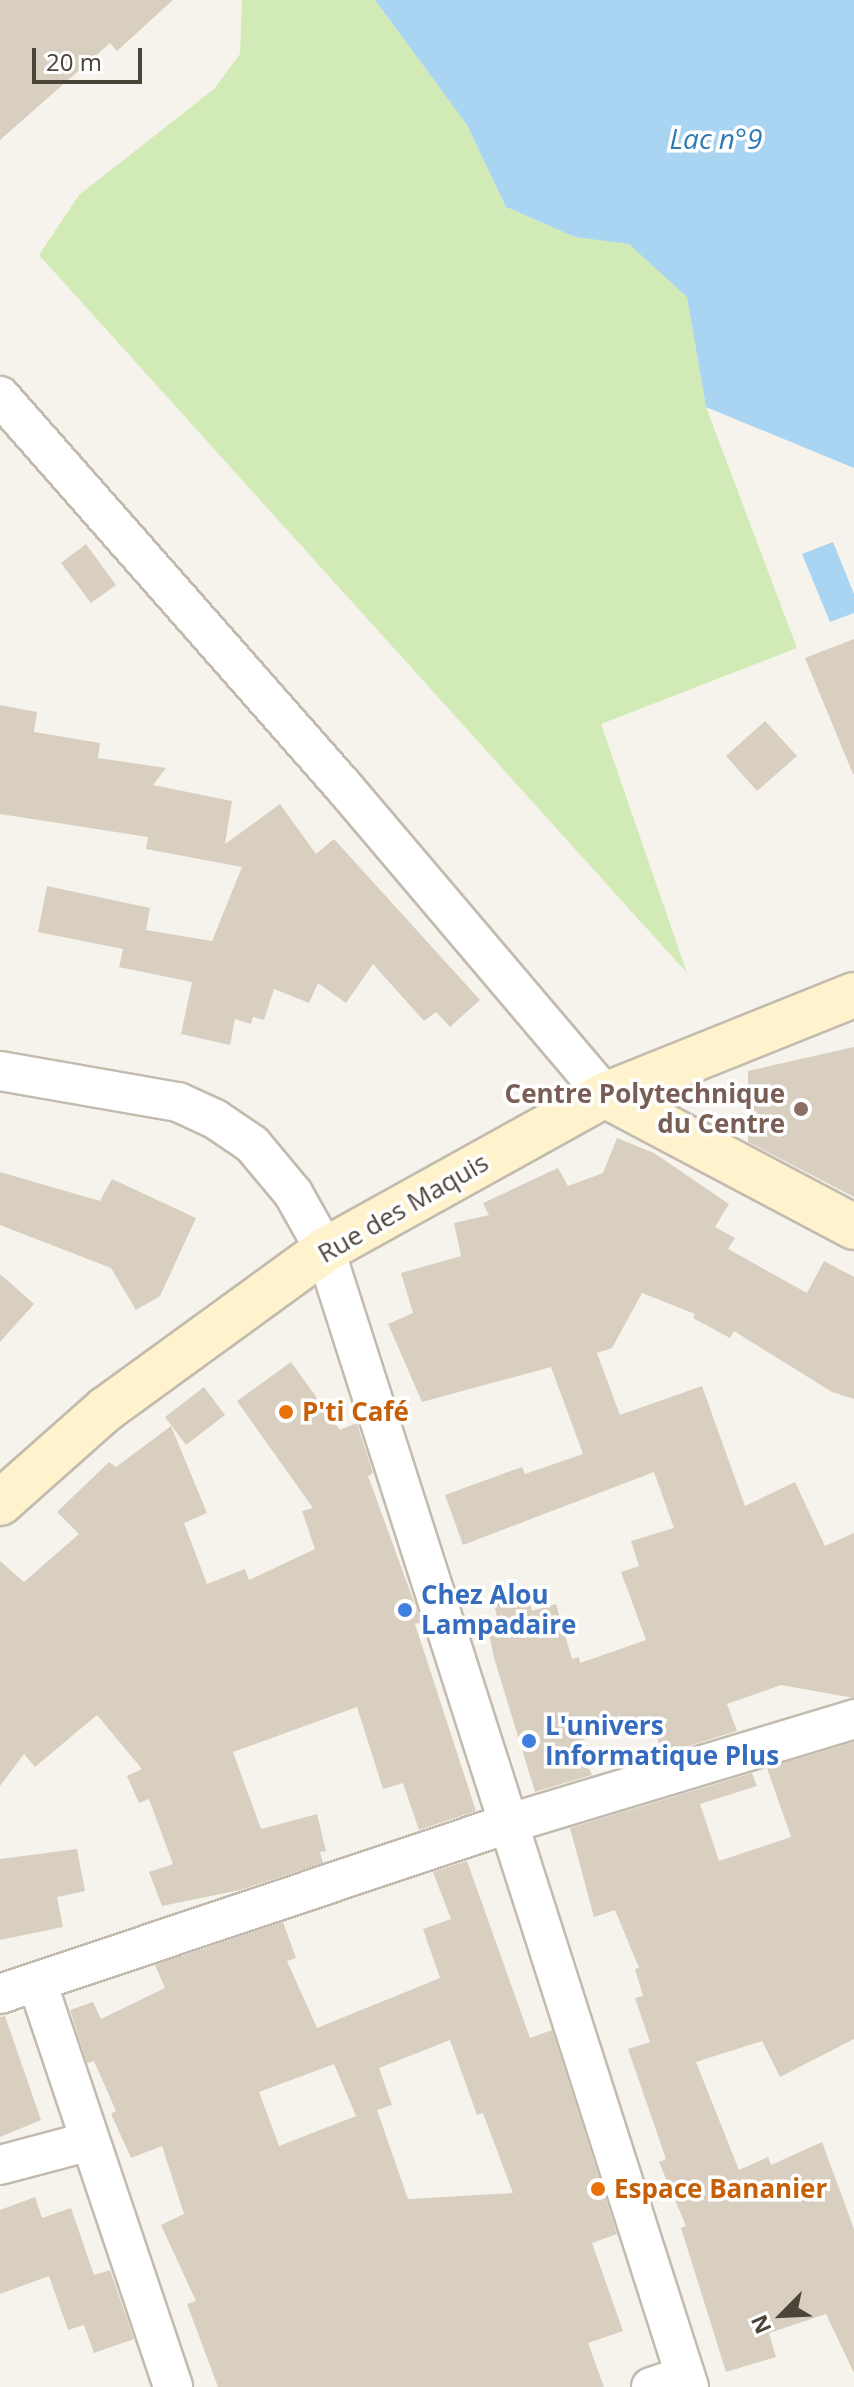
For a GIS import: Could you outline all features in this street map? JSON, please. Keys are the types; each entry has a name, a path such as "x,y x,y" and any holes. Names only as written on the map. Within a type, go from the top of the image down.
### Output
{"street":[{"path":"0,396 344,787 605,1095 854,1227"},
{"name":"Rue des Maquis","path":"0,1503 106,1409 325,1250 605,1095 854,995"},
{"path":"0,1071 178,1102 215,1119 263,1156 293,1193 325,1250 507,1824 675,2383"},
{"path":"0,1994 507,1824 854,1719"},
{"path":"37,1982 173,2387"},
{"path":"0,2165 90,2141"}],"green space":[{"path":"242,0 375,0 467,125 506,207 575,237 629,243 687,297 706,407 797,648 601,724 687,973 39,255 79,195 214,89 240,54"}],"water":[{"name":"Lac n°9","path":"375,0 854,0 854,468 706,407 687,297 629,244 575,237 506,207 467,125"},
{"path":"833,542 854,594 854,613 830,622 802,554"}],"building":[{"path":"0,0 173,0 117,51 110,43 0,140"},
{"path":"86,544 116,585 91,603 61,563"},
{"path":"854,639 854,774 853,774 805,658"},
{"path":"0,705 37,712 34,732 100,743 98,758 166,768 153,785 232,801 225,844 280,804 316,854 334,839 480,1000 450,1027 436,1012 424,1021 373,964 346,1003 318,983 309,1003 274,989 264,1020 253,1017 251,1024 235,1019 230,1045 181,1034 192,982 119,967 123,949 38,932 47,886 150,908 146,930 212,941 242,867 146,849 148,837 0,814"},
{"path":"765,721 797,756 757,791 726,756"},
{"name":"Centre Polytechnique du Centre","path":"854,1047 854,1197 748,1142 748,1071"},
{"path":"617,1138 654,1153 729,1204 715,1227 735,1238 728,1249 807,1293 824,1261 854,1277 854,1399 832,1392 734,1331 730,1338 693,1318 695,1314 642,1293 612,1348 597,1353 620,1415 702,1386 745,1506 795,1482 825,1546 854,1533 854,1698 781,1685 727,1704 737,1731 663,1754 649,1717 577,1742 592,1775 535,1792 494,1658 489,1634 501,1630 491,1595 525,1585 532,1611 556,1604 572,1659 579,1657 580,1663 646,1640 621,1572 639,1566 631,1541 674,1528 654,1472 463,1545 445,1495 522,1467 525,1474 583,1454 551,1367 422,1402 388,1324 413,1313 401,1273 461,1256 454,1223 489,1215 483,1203 558,1168 568,1186 603,1173"},
{"path":"0,1172 100,1201 112,1179 196,1218 160,1296 136,1310 111,1268 0,1225"},
{"path":"0,1274 34,1304 0,1342"},
{"path":"291,1362 340,1430 357,1423 373,1473 368,1476 421,1622 415,1624 476,1811 419,1830 403,1783 383,1789 357,1707 233,1752 261,1829 317,1814 326,1851 320,1852 323,1863 240,1890 162,1906 149,1872 173,1864 149,1799 139,1803 127,1776 142,1769 97,1715 35,1767 24,1754 0,1786 0,1561 24,1582 79,1534 57,1512 109,1462 116,1467 171,1426 207,1513 184,1523 207,1584 245,1569 249,1580 315,1549 302,1511 313,1508 237,1401"},
{"path":"204,1387 225,1415 186,1445 165,1417"},
{"path":"854,1742 854,2039 780,2077 762,2041 696,2062 739,2170 768,2157 771,2165 822,2142 854,2229 854,2373 826,2314 769,2333 776,2357 726,2372 681,2228 686,2226 659,2162 666,2159 628,2049 650,2042 635,1998 643,1996 635,1969 639,1968 615,1910 594,1917 570,1828 752,1773 757,1786 700,1804 719,1861 791,1837 767,1768"},
{"path":"77,1849 85,1891 57,1897 63,1927 0,1940 0,1859"},
{"path":"467,1861 530,2038 552,2030 617,2234 592,2243 623,2331 588,2343 604,2387 218,2387 187,2304 196,2301 161,2225 184,2214 162,2146 131,2158 111,2114 116,2111 94,2061 87,2063 70,2010 93,2002 101,2019 165,1988 155,1965 283,1922 296,1958 287,1961 317,2028 440,1978 423,1929 451,1919 433,1872","holes":["450,2040 477,2115 483,2113 513,2193 408,2199 377,2110 392,2105 379,2068","334,2064 356,2116 279,2146 259,2092"]},
{"path":"5,2016 41,2120 0,2137 0,2017"},
{"path":"35,2197 42,2218 71,2208 94,2275 110,2270 134,2339 94,2353 84,2325 68,2330 49,2276 0,2294 0,2210"}],"place":[{"name":"Centre Polytechnique du Centre","path":"801,1109"},
{"name":"P'ti Café","path":"286,1412"},
{"name":"Chez Alou Lampadaire","path":"405,1610"},
{"name":"L'univers Informatique Plus","path":"529,1741"},
{"name":"Espace Bananier","path":"598,2189"}]}
